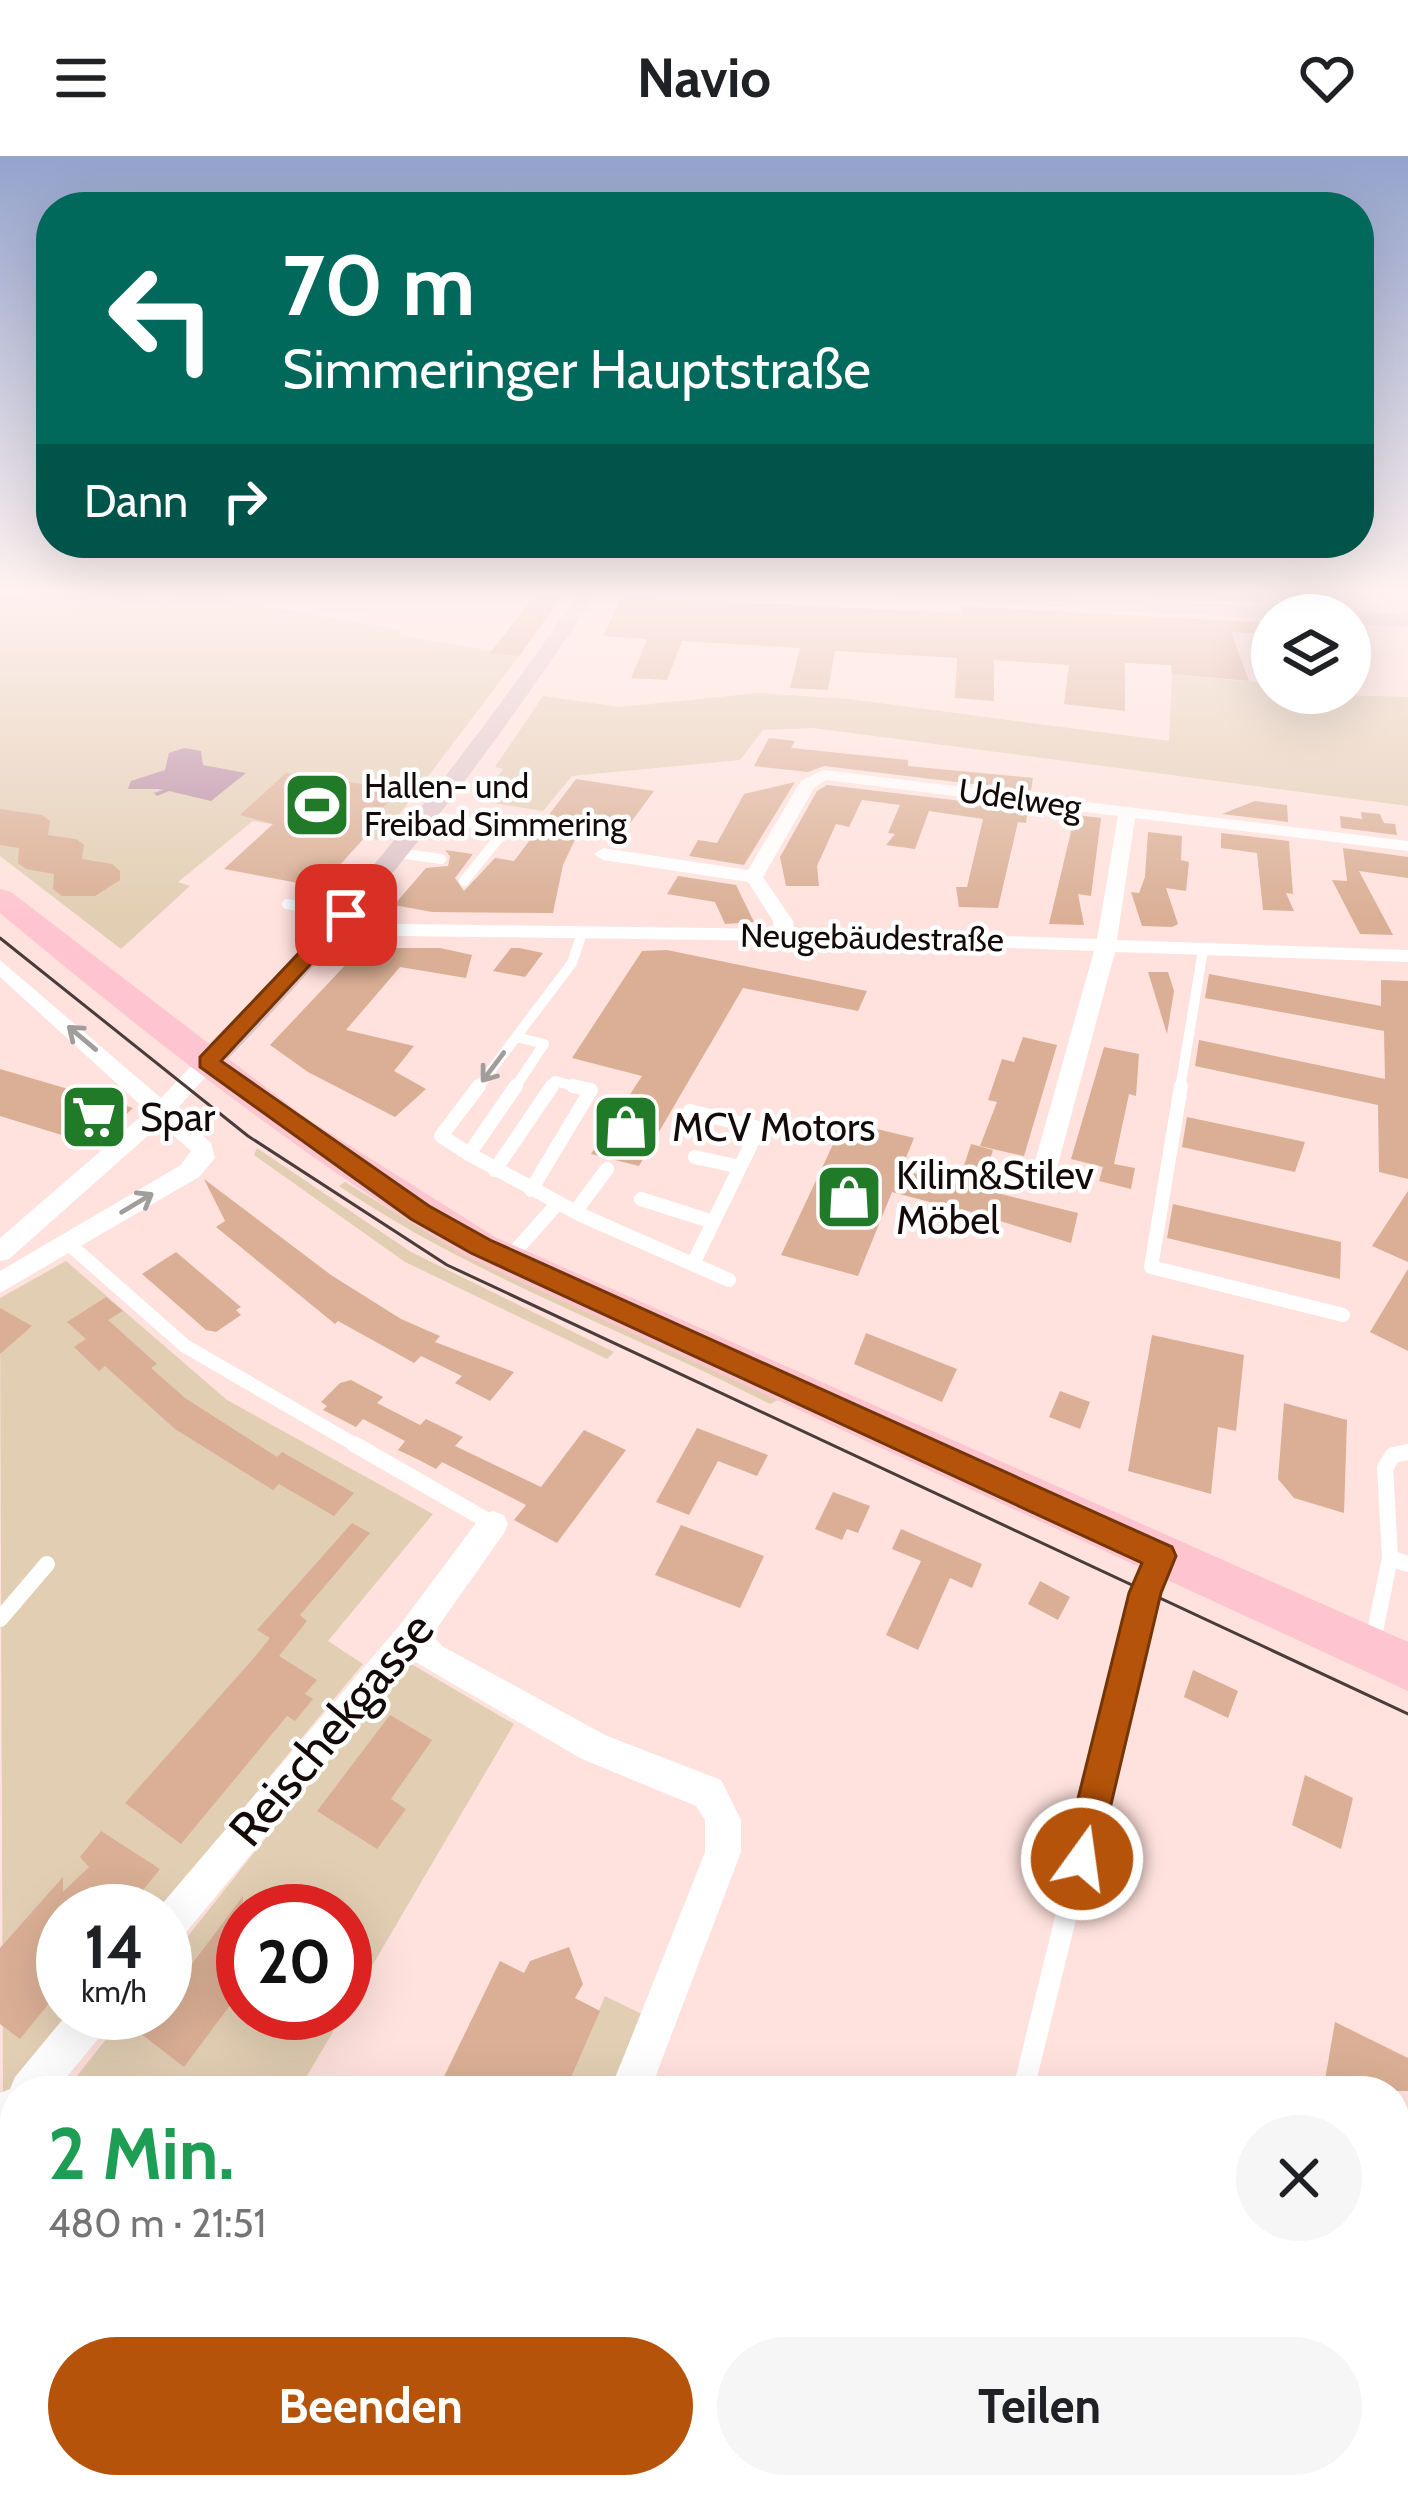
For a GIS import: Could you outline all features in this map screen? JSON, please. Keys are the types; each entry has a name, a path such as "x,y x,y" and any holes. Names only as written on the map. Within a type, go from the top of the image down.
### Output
{"main road":[{"path":"208,1062 340,922 515,700"},
{"path":"0,898 208,1062 420,1212 508,1259 1390,1659"}],"street":[{"name":"Udelweg","path":"754,877 807,785 823,775 1408,846"},
{"path":"1041,1183 1107,942 1127,813"},
{"path":"603,854 754,877 783,921 784,934"},
{"name":"Neugebäudestraße","path":"340,922 583,933 1107,942 1408,956"},
{"path":"0,967 140,1088 160,1113 203,1150 203,1158 0,1283"},
{"path":"0,1252 160,1113 208,1062"},
{"path":"41,1217 69,1244"},
{"name":"Reischekgasse","path":"192,1897 412,1636 493,1524"},
{"path":"412,1636 430,1658 594,1747 708,1793 721,1808 726,1829 723,1852 636,2076"},
{"path":"41,2076 71,2040"}],"lane":[{"path":"428,816 507,828 464,881"},
{"path":"398,853 441,859"},
{"path":"287,904 340,922"},
{"path":"583,933 572,963 441,1136 557,1204 729,1280"},
{"path":"1203,950 1151,1267 1343,1315"},
{"path":"468,1155 544,1044 516,1037"},
{"path":"495,1170 555,1081 591,1090 531,1190"},
{"path":"690,1111 759,1128 693,1264"},
{"path":"695,1157 740,1168"},
{"path":"575,1212 607,1169"},
{"path":"641,1199 713,1222"},
{"path":"508,1259 557,1204"},
{"path":"69,1244 185,1346 493,1524"},
{"path":"1390,1659 1384,1468 1393,1456 1408,1452"},
{"path":"1027,2076 1145,1593 1160,1556"},
{"path":"1390,1558 1408,1564"},
{"path":"0,1619 46,1564"}],"shaded area":[{"path":"0,700 486,700 380,840 253,821 178,882 190,886 121,949 0,856"},
{"path":"540,700 620,707 687,700 858,700 1169,741 1171,700 1251,700 1251,714 1371,714 1371,700 1408,700 1408,806 813,728 763,730 740,760 572,776 543,811 480,801 503,769 495,767"},
{"path":"184,748 201,751 203,765 246,773 211,801 169,791 157,796 154,793 163,790 158,789 128,789 131,781 165,770 169,753"},
{"path":"257,1148 411,1252 614,1352 607,1359 405,1262 254,1155"},
{"path":"345,1182 465,1255 778,1400 770,1404 443,1248 339,1186"},
{"path":"66,1261 227,1400 433,1514 328,1641 363,1664 180,1884 36,1884 36,2040 52,2040 22,2076 3,2076 0,1298"},
{"path":"406,1661 514,1724 372,1966 372,1884 229,1884"},
{"path":"216,1901 216,2040 328,2040 307,2076 77,2076 106,2040 192,2040 192,1931"},
{"path":"605,1996 642,2014 615,2076 571,2076"}],"building":[{"path":"1064,700 1125,700 1125,711 1064,704"},
{"path":"769,738 795,741 791,748 908,760 908,766 1033,778 1031,791 824,766 808,772 754,766"},
{"path":"286,773 398,789 377,815 384,816 320,887 224,869 273,824 240,815"},
{"path":"576,779 654,791 620,837 579,831 563,865 553,913 432,912 394,905 426,868 448,866 450,856 445,850 473,854 455,878 464,891 495,858 514,861"},
{"path":"795,782 744,865 689,856 698,840 717,843 744,794"},
{"path":"827,785 1028,809 1026,823 1018,822 998,908 959,907 956,887 967,887 983,819 929,811 915,849 886,845 895,834 888,833 900,805 862,800 849,827 836,824 817,866 819,886 786,886 780,857 817,791"},
{"path":"1255,801 1287,805 1288,822 1222,814"},
{"path":"0,809 42,815 50,821 48,835 76,839 84,845 82,859 112,864 120,871 120,880 95,896 62,896 53,889 54,874 26,869 18,863 19,848 0,845"},
{"path":"1361,812 1380,814 1384,823 1395,824 1397,835 1341,828 1340,816 1362,819"},
{"path":"1075,815 1101,818 1091,896 1078,894 1084,925 1049,924"},
{"path":"1148,832 1182,836 1181,860 1189,862 1186,891 1166,888 1178,924 1172,927 1142,926 1131,892 1139,893 1145,877"},
{"path":"1221,833 1289,841 1293,894 1286,893 1294,911 1263,910 1257,853 1221,848"},
{"path":"1343,848 1408,857 1408,878 1359,871 1393,935 1360,934 1332,880 1347,881"},
{"path":"678,876 736,885 754,922 725,924 715,902 667,894"},
{"path":"354,948 440,948 472,955 466,978 400,967 346,1030 414,1046 394,1071 426,1089 395,1117 308,1072 270,1045 353,957"},
{"path":"511,948 543,953 525,977 493,971"},
{"path":"667,950 867,991 858,1011 743,988 639,1166 591,1154 642,1076 572,1058 642,951"},
{"path":"1148,972 1168,972 1174,991 1167,1034"},
{"path":"1209,974 1381,1006 1381,980 1408,981 1408,1179 1379,1172 1378,1105 1195,1066 1199,1040 1385,1079 1384,1031 1205,998"},
{"path":"1023,1037 1057,1045 1024,1156 980,1146 997,1102 988,1100 1002,1059 1014,1062"},
{"path":"1104,1047 1139,1054 1136,1096 1129,1094 1114,1164 1135,1168 1131,1189 1099,1181 1103,1167 1071,1159"},
{"path":"0,1069 133,1108 94,1145 0,1116"},
{"path":"1187,1117 1305,1142 1295,1172 1182,1147"},
{"name":"Kilim&Stilev Möbel","path":"844,1121 914,1138 901,1170 958,1184 971,1144 993,1150 981,1189 1078,1213 1071,1243 961,1209 958,1216 939,1212 941,1205 892,1192 858,1276 781,1255"},
{"path":"204,1179 331,1275 401,1319 440,1336 435,1342 514,1372 490,1401 455,1383 462,1376 421,1356 414,1363 338,1321 335,1324 216,1227 225,1221"},
{"path":"1408,1191 1408,1262 1372,1246"},
{"path":"1173,1204 1341,1242 1340,1279 1167,1238"},
{"path":"176,1252 241,1307 236,1310 241,1315 216,1332 206,1330 142,1274"},
{"path":"1408,1269 1408,1351 1370,1332"},
{"path":"106,1297 123,1311 108,1320 157,1364 151,1368 185,1398 277,1457 282,1452 354,1493 334,1516 279,1484 273,1490 175,1429 105,1366 99,1371 74,1347 86,1339 67,1322"},
{"path":"0,1308 32,1326 0,1354"},
{"path":"866,1333 957,1369 942,1402 854,1364"},
{"path":"1152,1335 1244,1355 1236,1431 1218,1427 1211,1494 1128,1471"},
{"path":"351,1380 383,1397 377,1403 420,1425 426,1419 463,1437 455,1446 541,1487 584,1430 626,1450 557,1543 514,1520 526,1505 442,1462 436,1469 398,1450 405,1441 363,1419 356,1427 323,1410 327,1406 321,1402 340,1383"},
{"path":"1060,1391 1090,1402 1080,1429 1049,1417"},
{"path":"1284,1403 1347,1420 1344,1513 1294,1498 1278,1479"},
{"path":"697,1428 768,1455 757,1476 718,1461 689,1515 656,1502"},
{"path":"833,1492 870,1506 858,1533 847,1529 842,1540 815,1529"},
{"path":"352,1523 370,1533 300,1615 307,1621 279,1656 317,1680 305,1694 313,1699 295,1721 287,1716 181,1844 125,1803 253,1659 270,1638 257,1630"},
{"path":"681,1525 764,1556 740,1608 655,1575"},
{"path":"901,1529 982,1564 972,1588 950,1578 918,1650 886,1635 921,1561 892,1549"},
{"path":"1040,1581 1070,1597 1058,1620 1028,1604"},
{"path":"1193,1670 1238,1691 1228,1718 1184,1697"},
{"path":"390,1715 432,1740 391,1799 406,1809 377,1849 317,1811"},
{"path":"1305,1775 1353,1798 1341,1849 1292,1825"},
{"path":"101,1831 160,1869 148,1884 71,1884 89,1867 80,1857"},
{"path":"36,1907 36,2019 20,2039 0,2024 0,1948"},
{"path":"216,1932 216,2024 184,2067 149,2040 192,2040 192,1964"},
{"path":"569,1947 583,1984 575,1998 600,2011 572,2076 444,2076 500,1961 524,1973 530,1961"},
{"path":"1335,2022 1408,2058 1408,2076 1326,2076"}],"tram line":[{"path":"0,938 248,1136 447,1265 1408,1714"}],"place":[{"name":"Hallen- und Freibad Simmering","path":"317,805"},
{"name":"Spar","path":"94,1117"},
{"name":"MCV Motors","path":"626,1127"},
{"name":"Kilim&Stilev Möbel","path":"849,1197"}],"route":[{"path":"346,915 208,1062 420,1212 481,1246 1160,1556 1145,1593 1082,1859"}]}
